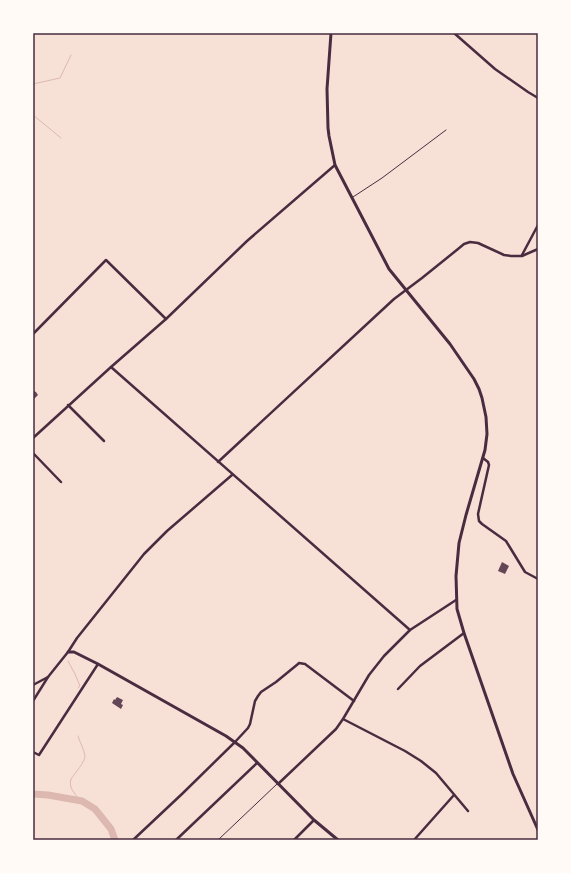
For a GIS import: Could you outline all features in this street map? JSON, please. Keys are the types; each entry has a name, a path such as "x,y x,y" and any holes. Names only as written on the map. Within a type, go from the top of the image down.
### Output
{"street":[{"path":"331,33 328,89 328,136 335,165 389,269 450,344 467,368 482,398 486,423 486,442 459,543 456,576 456,600 459,618 464,634 513,774 538,830"},
{"path":"454,33 495,69 538,98"},
{"path":"33,438 68,405 166,319 247,241 335,165"},
{"path":"522,256 538,225"},
{"path":"218,462 400,294 464,244 470,242 478,243 504,255 511,256 522,256 538,249"},
{"path":"33,334 106,260 166,319"},
{"path":"111,367 410,630"},
{"path":"68,405 104,441"},
{"path":"33,454 61,482"},
{"path":"482,458 488,462 489,465 478,514 480,521 506,541 525,572 538,579"},
{"path":"33,701 48,677 77,638 144,554 167,531 232,475"},
{"path":"278,784 336,729 369,675 384,656 410,630 456,600"},
{"path":"398,689 420,666 464,634"},
{"path":"68,652 74,652 98,664 199,720 235,742 243,748 314,820 338,840"},
{"path":"133,840 183,793 248,728 255,701 261,692 299,663 305,664 354,701"},
{"path":"33,752 39,755 98,664"},
{"path":"33,685 48,677"},
{"path":"343,719 405,751 421,761 436,773 468,810"},
{"path":"176,840 257,762"},
{"path":"414,840 454,795"},
{"path":"294,840 314,820"}],"lane":[{"path":"352,198 382,178 446,130"},
{"path":"218,840 278,784"}],"building":[{"path":"33,391 38,395 33,400"},
{"path":"502,562 509,566 505,574 498,571"},
{"path":"117,697 123,700 121,709 112,703"}],"waterway":[{"path":"33,84 60,78 71,55"},
{"path":"33,115 61,138"},
{"path":"68,661 80,686 78,688"},
{"path":"78,736 85,758 80,768 71,779 70,785 80,801"},
{"path":"33,794 82,801 95,809 111,829 115,840"}]}
